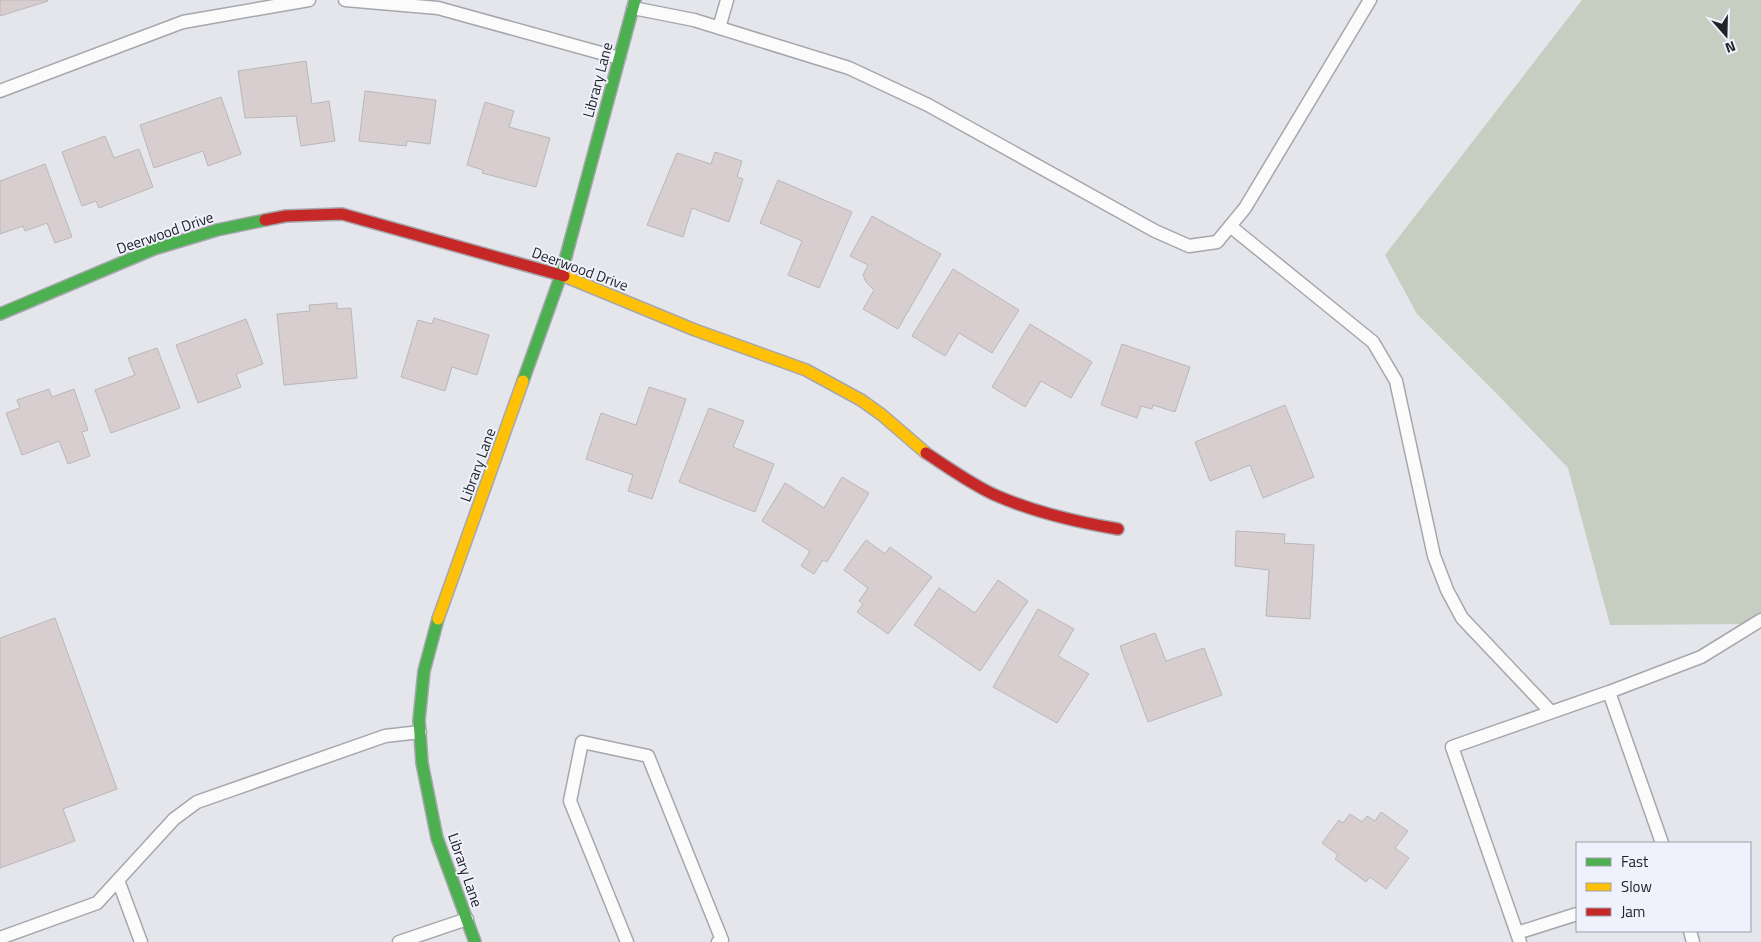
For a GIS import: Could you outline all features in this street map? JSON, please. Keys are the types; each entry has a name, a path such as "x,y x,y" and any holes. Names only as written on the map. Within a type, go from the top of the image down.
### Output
{"street":[{"name":"Library Lane","path":"475,942 437,838 422,762 419,720 424,671 437,623 561,275 634,4"},
{"name":"Deerwood Drive","path":"1,309 154,249 217,230 286,216 342,214 561,275 694,330 806,370 861,400 882,415 922,450 969,481 996,496 1047,514 1082,523 1118,529"}],"lane":[{"path":"0,91 183,22 309,0"},
{"path":"346,0 438,8 619,58"},
{"path":"719,28 727,0"},
{"path":"634,4 694,20 849,68 928,105 1155,231 1189,246 1217,242 1245,208 1370,0"},
{"path":"1230,226 1373,342 1396,381 1434,556 1447,590 1462,618 1551,712"},
{"path":"1576,914 1519,938 1452,747 1609,692 1701,657 1761,620"},
{"path":"1609,692 1662,842"},
{"path":"0,938 96,903 174,819 197,802 385,736 420,732"},
{"path":"627,942 570,801 582,742 648,756 722,940 718,942"},
{"path":"118,880 141,942"},
{"path":"406,941 467,919"}],"shaded area":[{"path":"1582,0 1761,0 1761,621 1751,624 1610,625 1568,468 1417,314 1385,255"}],"building":[{"path":"0,0 47,0 48,1 0,16"},
{"path":"306,61 312,104 329,101 335,141 301,146 296,116 245,118 238,71"},
{"path":"365,91 436,100 430,144 407,141 406,146 359,141"},
{"path":"221,97 241,154 208,166 203,151 154,168 140,125"},
{"path":"485,102 514,111 509,127 550,138 536,187 482,173 483,170 467,165"},
{"path":"105,136 114,158 139,149 153,187 99,208 96,201 82,206 62,152"},
{"path":"715,152 742,161 737,177 743,179 729,222 692,208 683,237 647,225 677,153 711,164"},
{"path":"45,164 72,237 55,243 47,223 25,231 23,226 0,234 0,181"},
{"path":"778,180 852,212 819,288 788,275 802,241 760,223"},
{"path":"872,216 941,254 898,329 863,309 874,290 866,282 863,275 868,265 850,256"},
{"path":"953,269 1019,310 992,353 959,333 945,356 912,336"},
{"path":"337,303 337,309 351,308 357,378 284,385 277,314 310,311 309,305"},
{"path":"434,318 489,335 477,375 452,367 445,391 401,377 418,320 432,324"},
{"path":"246,319 263,364 236,374 241,387 198,403 176,345"},
{"path":"1030,324 1092,362 1071,398 1041,381 1025,407 992,387"},
{"path":"1122,344 1190,367 1175,412 1153,405 1152,409 1141,406 1137,418 1101,405"},
{"path":"157,348 180,408 111,433 95,390 135,375 128,358"},
{"path":"649,387 686,399 652,499 628,491 633,475 586,459 601,413 636,425"},
{"path":"49,389 52,397 74,389 88,430 82,432 90,456 68,464 59,441 22,455 6,413 20,408 17,400"},
{"path":"1285,405 1314,477 1263,498 1250,465 1210,481 1195,442"},
{"path":"709,408 744,421 733,447 774,464 755,512 679,482"},
{"path":"842,477 869,493 827,562 823,560 814,574 801,566 810,551 762,521 785,483 824,508"},
{"path":"1236,531 1285,534 1284,543 1314,545 1310,619 1266,616 1269,570 1235,566"},
{"path":"866,540 885,554 890,547 932,577 888,634 857,612 863,604 859,601 868,588 844,570"},
{"path":"998,580 1028,601 980,671 914,625 939,588 975,613"},
{"path":"1038,609 1074,629 1058,656 1089,674 1057,723 993,687"},
{"path":"55,618 117,789 63,809 75,841 0,868 0,638"},
{"path":"1155,633 1166,661 1204,648 1222,695 1148,722 1120,646"},
{"path":"1381,812 1408,831 1395,848 1409,858 1386,889 1370,877 1366,882 1335,859 1338,855 1322,843 1339,820 1343,823 1350,814 1362,822 1367,816 1375,821"}],"traffic: fast":[{"path":"523,381 561,275 635,0"},
{"path":"0,314 154,249 217,230 265,220"},
{"path":"438,619 424,671 419,720 422,763 437,838 475,942"}],"traffic: slow":[{"path":"564,276 695,330 806,370 861,400 882,415 926,453"},
{"path":"438,619 523,381"}],"traffic: jam":[{"path":"265,220 286,216 342,214 564,276"},
{"path":"926,453 977,486 1025,507 1055,516 1118,529"}]}
